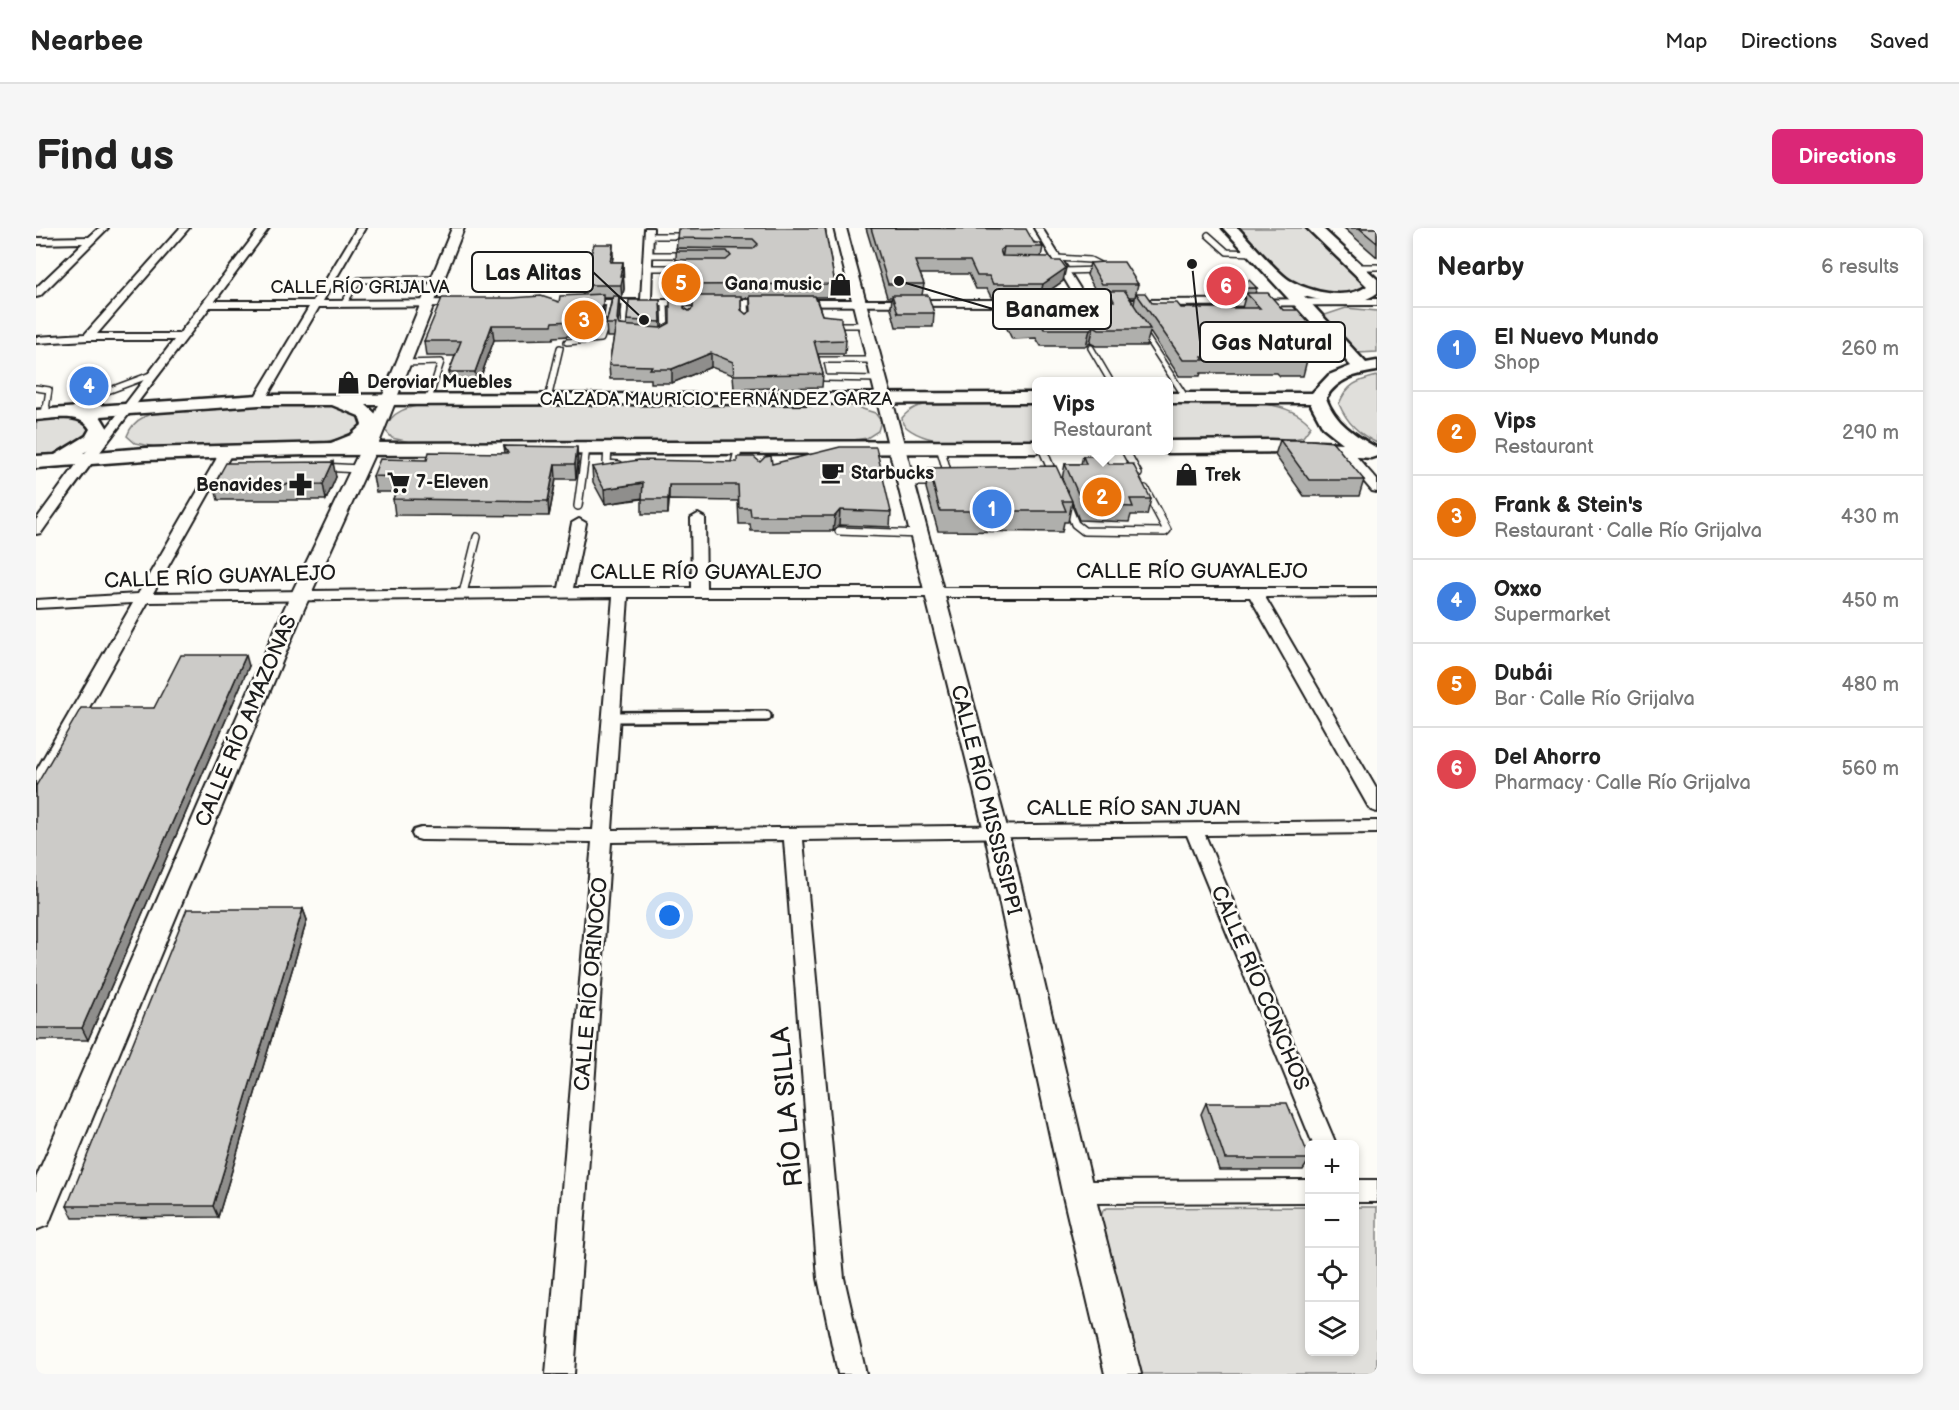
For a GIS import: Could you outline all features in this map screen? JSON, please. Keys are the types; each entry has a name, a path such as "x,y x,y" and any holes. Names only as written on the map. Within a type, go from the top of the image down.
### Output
{"main road":[{"path":"1230,228 1354,357 1369,367"},
{"path":"1283,284 1319,295 1342,298 1365,295 1376,286 1314,228"},
{"path":"1369,367 1339,375 1324,385 1317,398 1322,415 1334,428 1374,453"},
{"name":"CALZADA MAURICIO FERNÁNDEZ GARZA","path":"41,414 259,400 548,399 881,389 1032,398"},
{"path":"1239,397 1296,408 1311,415 1326,431 1327,436 1316,444 1284,446"},
{"path":"1177,398 1317,398"},
{"path":"309,458 348,444 367,432 371,426 371,417 366,411 324,400"},
{"path":"44,462 85,446 97,434 99,429 94,420 74,412"},
{"path":"1173,447 1284,446 1342,448 1374,453"},
{"path":"44,462 88,458 225,463 309,458 344,449 369,448 608,447 671,451 1032,447"}],"street":[{"path":"36,294 104,228"},
{"path":"88,337 185,228"},
{"path":"36,530 88,458 265,228"},
{"path":"259,400 361,228"},
{"name":"CALLE RÍO AMAZONAS","path":"36,1215 300,595 369,448 458,228"},
{"name":"CALLE RÍO MISSISSIPPI","path":"840,228 996,831 1078,1192 1124,1374"},
{"path":"1038,228 1058,265 1089,303 1072,303"},
{"path":"646,304 649,232"},
{"path":"36,241 92,240"},
{"path":"1119,303 1377,302"},
{"name":"CALLE RÍO GRIJALVA","path":"208,304 474,303"},
{"path":"564,303 665,304 689,308 745,303 820,308 859,303 1036,303"},
{"path":"36,340 88,337 182,337"},
{"path":"1342,448 1377,488"},
{"path":"36,786 143,598 225,463"},
{"path":"698,518 699,593"},
{"path":"565,593 579,523"},
{"path":"1255,592 1377,806"},
{"name":"CALLE RÍO GUAYALEJO","path":"36,604 143,598 463,593 1377,592"},
{"name":"CALLE RÍO ORINOCO","path":"560,1374 621,594"},
{"name":"CALLE RÍO SAN JUAN","path":"421,834 603,836 1194,831 1377,827"},
{"name":"CALLE RÍO CONCHOS","path":"1194,831 1323,1140"},
{"name":"RÍO LA SILLA","path":"793,834 831,1278 852,1374"},
{"path":"1078,1192 1305,1191"},
{"path":"1359,1191 1377,1191"}],"lane":[{"path":"649,232 695,229"},
{"path":"649,232 695,236"},
{"path":"1208,235 1227,252 1254,253"},
{"path":"647,255 694,255"},
{"path":"1090,260 1102,266 1100,270 1058,265 1090,260"},
{"path":"1356,267 1377,267"},
{"path":"647,268 693,268"},
{"path":"344,303 359,280 436,279"},
{"path":"745,303 746,322"},
{"path":"1119,303 1130,312"},
{"path":"607,316 609,304"},
{"path":"625,304 622,333 634,335"},
{"path":"653,335 666,334 665,304"},
{"path":"1136,322 1166,377"},
{"path":"567,342 601,339 606,324"},
{"path":"824,324 866,325"},
{"path":"548,399 560,348"},
{"path":"1091,348 1109,377"},
{"path":"874,360 820,360 824,378 881,389"},
{"path":"403,363 441,362 429,399"},
{"path":"74,412 81,401 87,398 105,394 153,374"},
{"path":"36,388 49,390 41,414"},
{"path":"608,447 607,464 630,466"},
{"path":"907,482 950,482 940,447"},
{"path":"578,506 586,448"},
{"path":"335,466 344,449"},
{"path":"714,466 734,467 751,450"},
{"path":"1045,455 1058,483"},
{"path":"1062,493 1075,524 1082,530 1159,534 1166,532 1128,455"},
{"path":"309,458 335,466 359,469"},
{"path":"839,531 920,534"},
{"path":"463,593 477,537"},
{"path":"612,717 766,716"}],"shaded area":[{"path":"1237,228 1305,228 1366,286 1365,289 1338,295 1296,286 1276,271"},
{"path":"1346,308 1377,311 1377,352 1358,353 1325,320 1325,315"},
{"path":"1377,376 1377,443 1354,427 1339,404 1354,384"},
{"path":"1224,401 1283,408 1299,415 1311,426 1303,437 1285,441 1173,441 1173,403"},
{"path":"336,403 349,406 365,421 358,431 346,437 320,443 160,448 135,443 127,436 130,429 140,419 153,413 175,408"},
{"path":"844,403 875,413 881,421 878,431 867,438 847,441 410,442 392,438 385,430 396,414 408,408 428,404"},
{"path":"933,403 1032,403 1032,441 966,443 930,438 915,433 903,424 902,418 912,409"},
{"path":"66,416 86,419 94,435 67,451 36,457 36,419"},
{"path":"1305,1207 1305,1356 1359,1356 1359,1207 1377,1207 1377,1374 1142,1374 1101,1217 1103,1210 1107,1208"}],"building":[{"path":"825,228 835,284 674,285 676,260 726,260 731,256 727,251 676,251 676,248 753,249 758,244 753,239 677,238 678,229"},
{"path":"871,228 1026,229 1034,243 1040,243 1043,247 1004,247 1000,250 1002,256 1050,257 1052,261 1061,261 1066,268 1043,284 993,284 989,276 977,276 970,261 915,261 924,284 888,284"},
{"path":"1359,228 1377,228 1377,243"},
{"path":"594,244 613,244 610,262 623,262 621,285 582,285"},
{"path":"1124,262 1138,284 1102,284 1090,263"},
{"path":"1249,280 1257,288 1240,288"},
{"path":"999,291 1027,291 1017,298 1114,301 1109,291 1125,291 1150,329 1099,329 1094,326 1090,329 1044,329 1039,321 1015,321"},
{"path":"1136,293 1145,293 1152,303 1177,303 1181,308 1260,308 1246,293 1268,293 1283,310 1298,310 1327,345 1301,345 1308,354 1302,354 1307,361 1284,360 1282,357 1202,357 1204,360 1183,360"},
{"path":"603,294 603,305 597,320 553,322 552,325 492,325 475,372 449,372 461,341 424,341 442,298 541,296 559,302 560,296"},
{"path":"892,295 928,295 934,313 898,313"},
{"path":"613,296 619,296 617,320 619,325 661,328 670,323 670,296 684,296 684,308 689,311 693,308 694,296 741,296 741,310 746,314 751,311 750,296 815,296 822,315 841,317 846,340 814,341 823,374 734,375 733,362 711,353 672,369 609,365 616,324 606,324"},
{"path":"629,300 660,300 661,322 627,320"},
{"path":"1280,440 1333,442 1364,480 1309,480"},
{"path":"504,446 577,447 575,464 555,464 548,501 393,499 402,477 373,476 380,459 427,460 429,452 508,453"},
{"path":"840,447 876,447 891,512 840,510 835,516 751,516 750,508 739,508 738,485 669,485 668,499 642,499 643,483 604,489 592,467 639,460 737,462 737,457 754,457 760,462 765,457 771,456 772,464"},
{"path":"1083,456 1105,456 1109,464 1133,464 1151,499 1130,499 1133,507 1083,505 1065,464 1086,464"},
{"path":"333,462 323,484 214,485 226,463"},
{"path":"1056,466 1072,501 1062,501 1066,511 940,511 929,468"},
{"path":"181,655 246,655 82,1028 36,1028 36,786 81,708 154,708"},
{"path":"187,909 303,909 213,1206 67,1206"},
{"path":"1206,1103 1287,1103 1305,1147 1305,1159 1225,1159"}],"place":[{"name":"Gas Natural","path":"1192,264"},
{"name":"Banamex","path":"899,281"},
{"name":"Dubái","path":"681,283"},
{"name":"Gana music","path":"840,284"},
{"name":"Del Ahorro","path":"1226,286"},
{"name":"Frank & Stein's","path":"584,320"},
{"name":"Las Alitas","path":"644,320"},
{"name":"Deroviar Muebles","path":"349,382"},
{"name":"Oxxo","path":"89,386"},
{"name":"Starbucks","path":"833,473"},
{"name":"Trek","path":"1187,475"},
{"name":"7-Eleven","path":"398,482"},
{"name":"Benavides","path":"300,485"},
{"name":"Vips","path":"1102,497"},
{"name":"El Nuevo Mundo","path":"992,509"}]}
